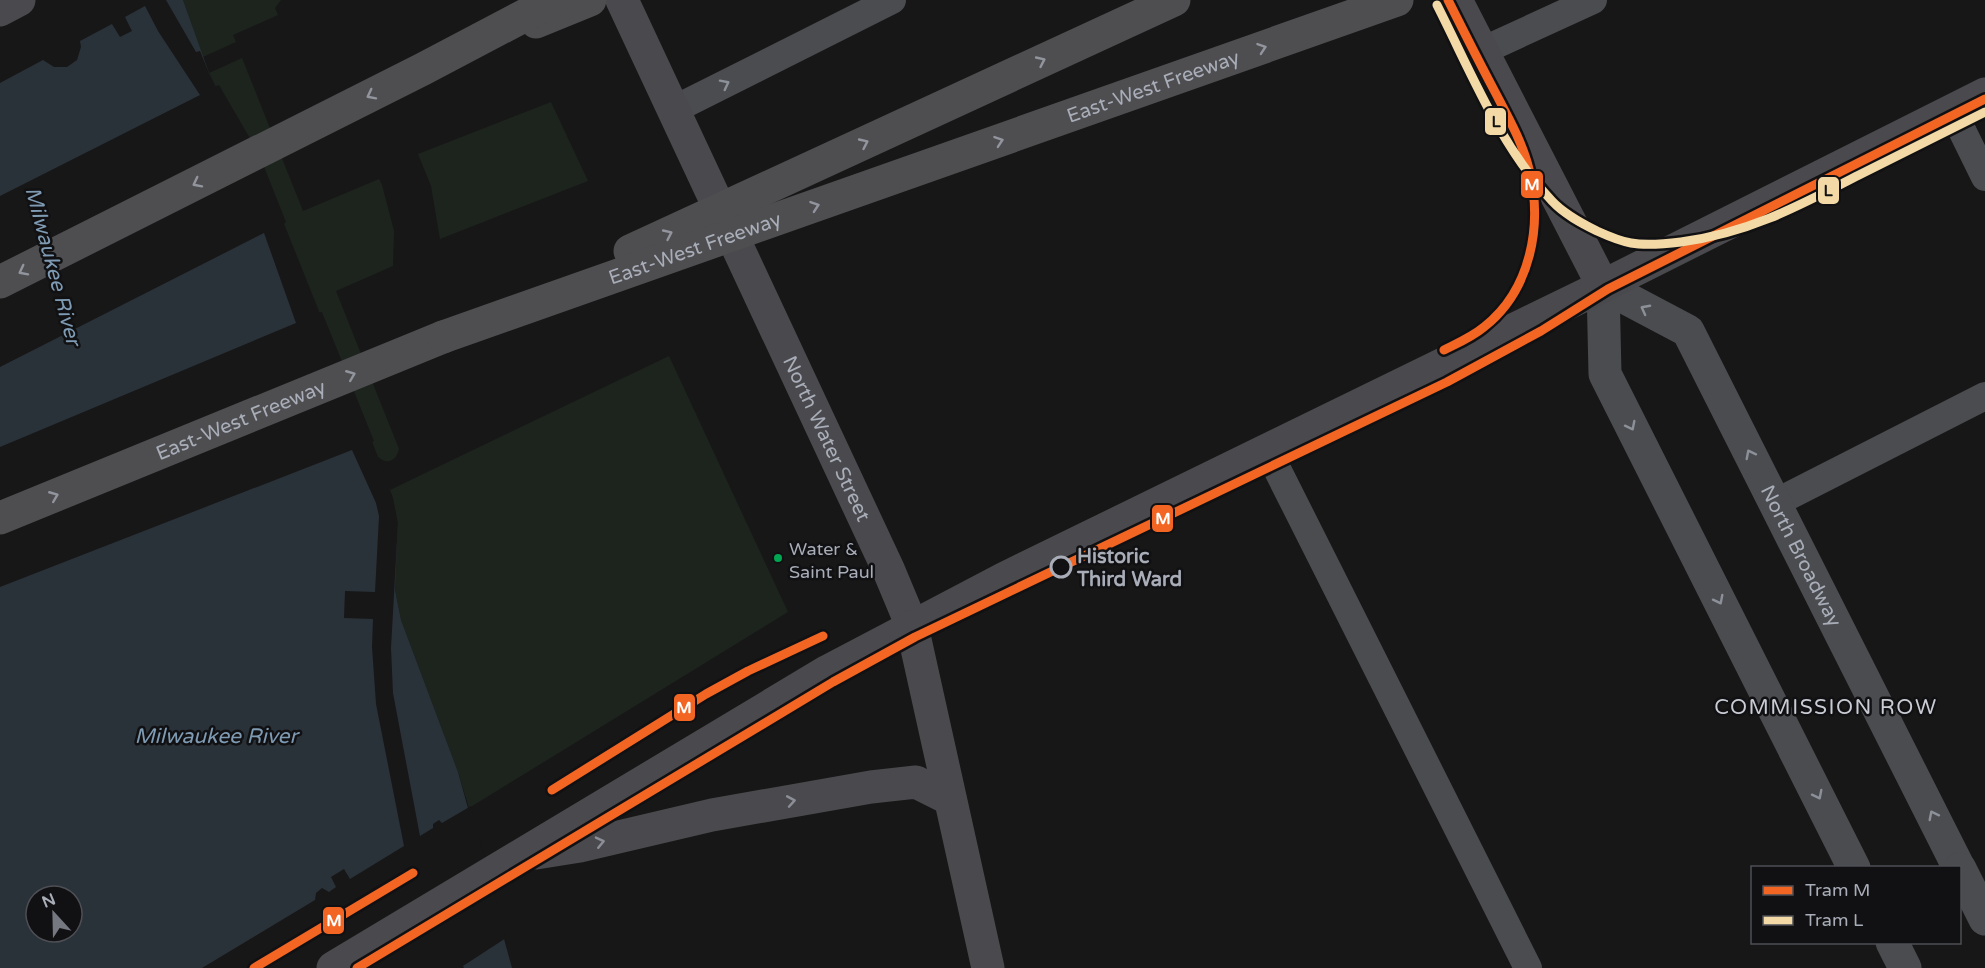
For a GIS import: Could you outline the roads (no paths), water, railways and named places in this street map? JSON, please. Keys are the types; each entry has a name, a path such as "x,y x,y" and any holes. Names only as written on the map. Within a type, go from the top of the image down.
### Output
{"highway":[{"path":"0,282 423,69 554,0"},
{"path":"423,69 590,0"},
{"path":"443,337 1174,0"},
{"name":"East-West Freeway","path":"0,518 443,337 1397,0"}],"main road":[{"path":"0,10 19,0"},
{"name":"North Water Street","path":"622,0 889,571 912,626 988,968"},
{"path":"1456,0 1603,286"},
{"path":"333,968 828,671 912,626 1267,449 1603,286 1985,94"},
{"path":"522,854 580,846 712,815 916,782 950,799"}],"street":[{"name":"North Broadway","path":"1603,286 1688,331 1958,866"},
{"path":"1603,286 1605,374 1853,866"},
{"name":"North Broadway","path":"1961,872 1985,919"},
{"path":"1893,944 1905,968"}],"lane":[{"path":"673,110 892,0"},
{"path":"1482,51 1593,0"},
{"path":"1952,110 1985,177"},
{"path":"1775,503 1985,396"},
{"path":"1267,449 1528,968"}],"water":[{"name":"Milwaukee River","path":"0,0 183,0 209,73 256,155 390,490 398,523 395,590 401,620 458,772 512,968 0,968"}],"tram line":[{"name":"M","path":"1444,350 1484,327 1513,295 1523,276 1529,255 1534,212 1533,190 1522,148 1448,0"},
{"name":"L","path":"1437,5 1488,108 1517,157 1534,180 1557,206 1573,218 1605,235 1631,243 1650,245 1706,238 1773,217 1985,112"},
{"name":"M","path":"357,968 833,682 915,637 1447,382 1541,331 1608,289 1985,99"},
{"name":"M","path":"552,790 706,694 748,671 823,636"},
{"name":"M","path":"254,968 413,873"}],"place":[{"name":"Water & Saint Paul","path":"778,558"},
{"name":"Historic Third Ward","path":"1061,567"}],"district":[{"name":"COMMISSION ROW","path":"1826,707"}]}
